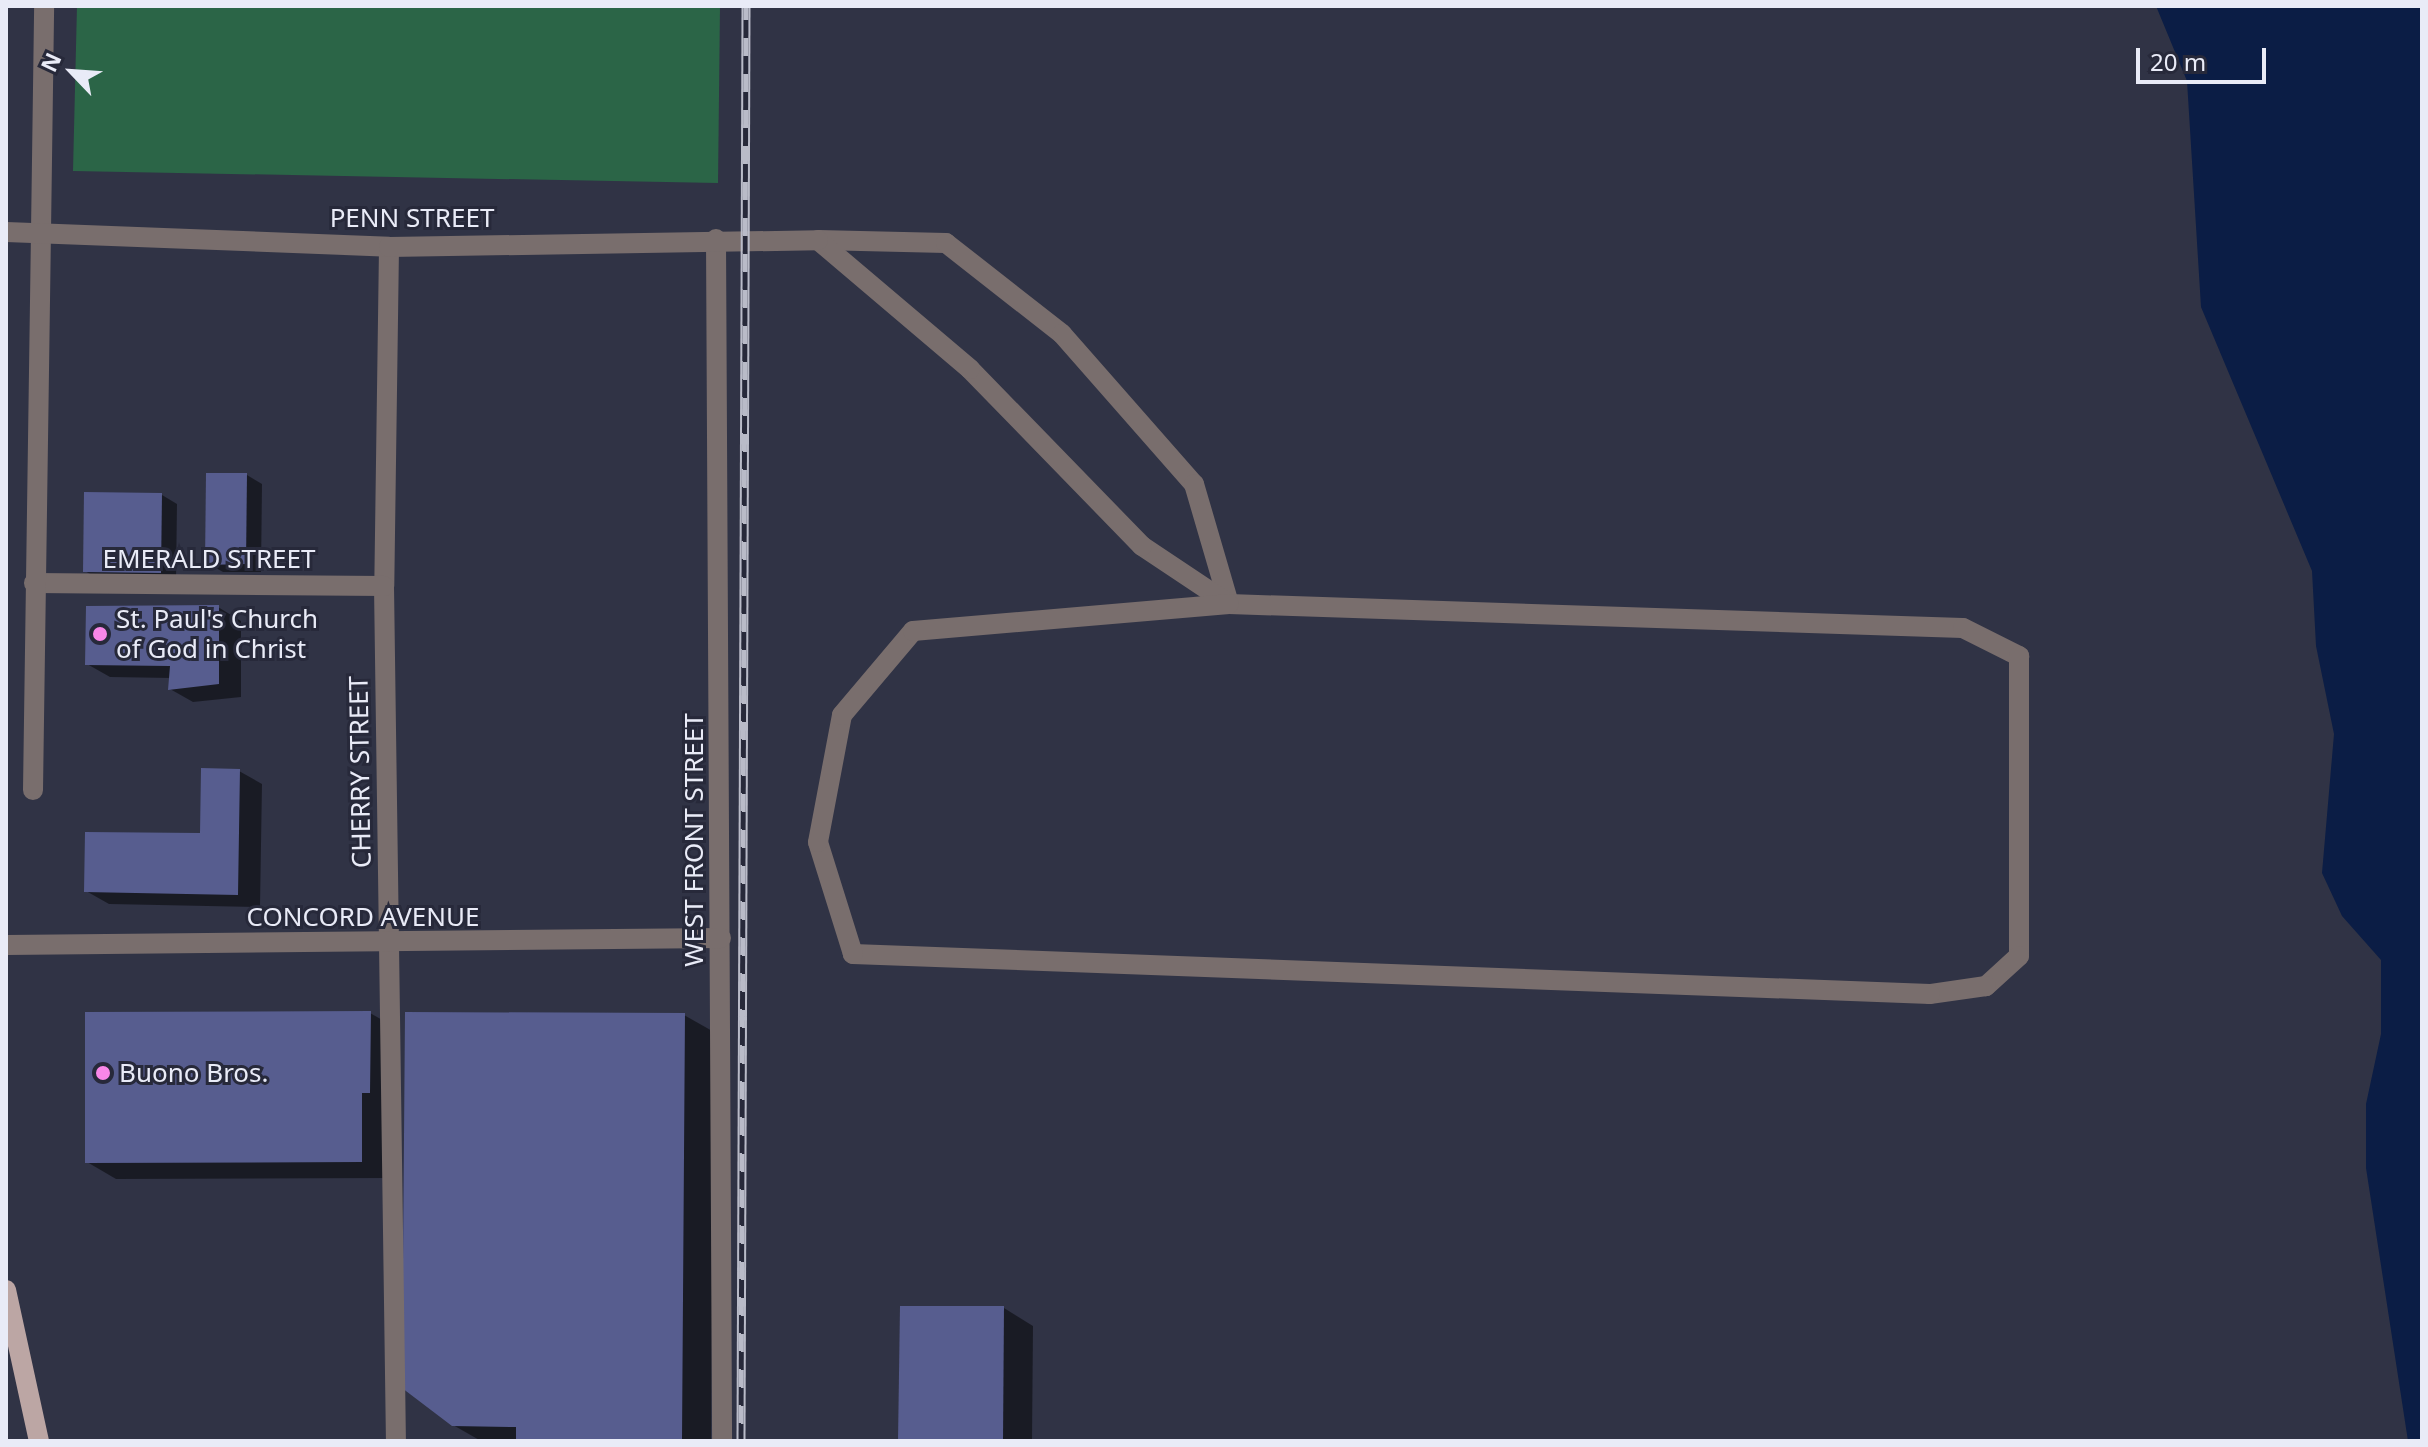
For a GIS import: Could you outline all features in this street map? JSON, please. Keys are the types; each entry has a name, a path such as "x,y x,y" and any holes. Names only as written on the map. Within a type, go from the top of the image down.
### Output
{"main road":[{"path":"6,1290 39,1441"}],"street":[{"path":"33,790 44,6"},
{"name":"PENN STREET","path":"6,232 389,247 716,239 946,243 1062,334 1194,484 1229,604"},
{"name":"WEST FRONT STREET","path":"716,239 722,1441"},
{"path":"818,240 970,369 1142,546 1229,604 1963,628 2019,656 2019,956 1986,986 1930,994 853,954 818,842 842,715 913,631 1229,604"},
{"name":"CHERRY STREET","path":"389,247 384,586 396,1441"},
{"name":"EMERALD STREET","path":"34,583 384,586"},
{"name":"CONCORD AVENUE","path":"6,945 388,944 721,938"}],"green space":[{"path":"77,6 720,6 718,183 73,171"}],"water":[{"path":"2156,6 2422,6 2422,1441 2408,1441 2366,1168 2366,1104 2381,1034 2381,960 2342,916 2322,873 2334,734 2316,646 2312,571 2201,307 2187,81"}],"building":[{"path":"206,473 247,473 246,564 205,565"},
{"path":"84,492 162,493 161,573 83,572"},
{"path":"219,605 219,684 168,690 170,666 85,665 86,606"},
{"path":"201,768 240,769 238,895 84,892 85,832 200,833"},
{"path":"371,1011 370,1093 362,1093 362,1162 85,1163 85,1012"},
{"path":"405,1012 685,1013 682,1441 516,1441 516,1427 452,1426 402,1388"},
{"path":"900,1306 1004,1306 1003,1441 898,1441"}],"railway":[{"path":"741,1441 746,6"}],"place":[{"name":"St. Paul's Church of God in Christ","path":"100,634"},
{"name":"Buono Bros.","path":"103,1073"}]}
